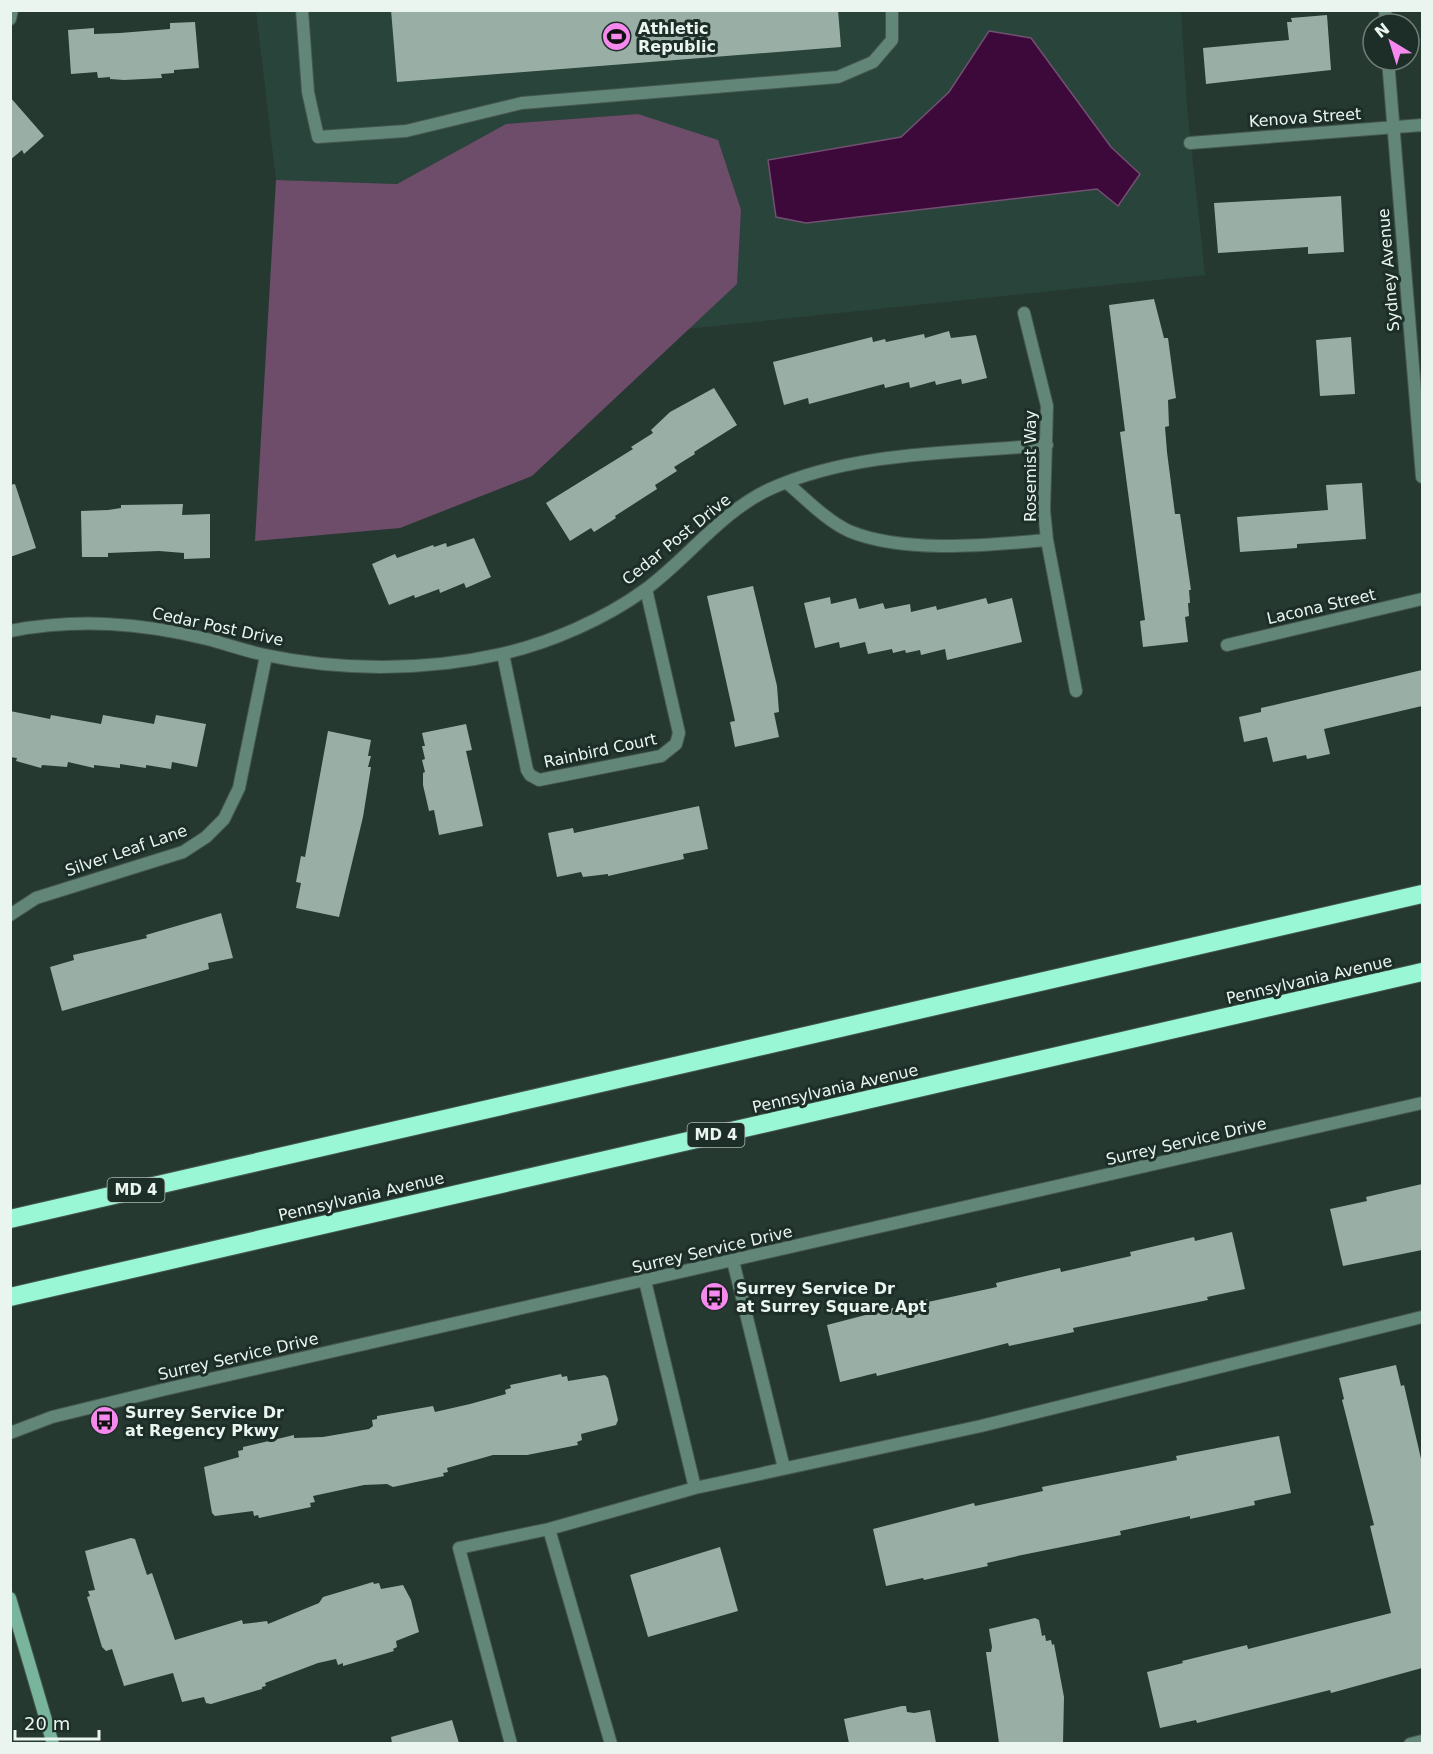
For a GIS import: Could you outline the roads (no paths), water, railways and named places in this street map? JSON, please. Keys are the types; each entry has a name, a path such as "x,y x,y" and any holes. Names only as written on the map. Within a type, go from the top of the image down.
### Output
{"highway":[{"name":"MD 4","path":"10,1219 1422,894"},
{"name":"Pennsylvania Avenue","path":"10,1297 1422,972"}],"street":[{"path":"10,19 12,10"},
{"path":"303,10 308,92 318,137 406,131 522,103 838,77 873,62 892,40 892,10"},
{"name":"Sydney Avenue","path":"1389,72 1422,477"},
{"name":"Kenova Street","path":"1190,142 1422,125"},
{"name":"Rosemist Way","path":"1024,313 1044,388 1047,445 1044,510 1047,540 1076,691"},
{"name":"Cedar Post Drive","path":"10,631 42,625 114,622 207,639 266,656 373,666 465,661 503,654 577,627 646,589 751,499 787,483 864,461 1047,445"},
{"path":"787,483 840,526 872,537 961,547 1047,540"},
{"name":"Rainbird Court","path":"503,654 527,770 534,778 661,756 676,744 679,733 646,589"},
{"name":"Lacona Street","path":"1227,645 1422,599"},
{"name":"Silver Leaf Lane","path":"10,915 36,898 183,852 206,837 224,819 239,788 266,656"},
{"name":"Surrey Service Drive","path":"10,1433 52,1417 162,1390 1422,1103"},
{"path":"733,1261 784,1468"},
{"path":"645,1281 695,1488"},
{"path":"511,1743 459,1548 549,1528 695,1488 981,1426 1422,1317"},
{"path":"549,1528 611,1743"},
{"path":"10,1598 53,1743"},
{"path":"1410,1743 1422,1741"}],"place":[{"name":"Athletic Republic","path":"617,37"},
{"name":"Surrey Service Dr at Surrey Square Apt","path":"715,1297"},
{"name":"Surrey Service Dr at Regency Pkwy","path":"104,1421"}]}
